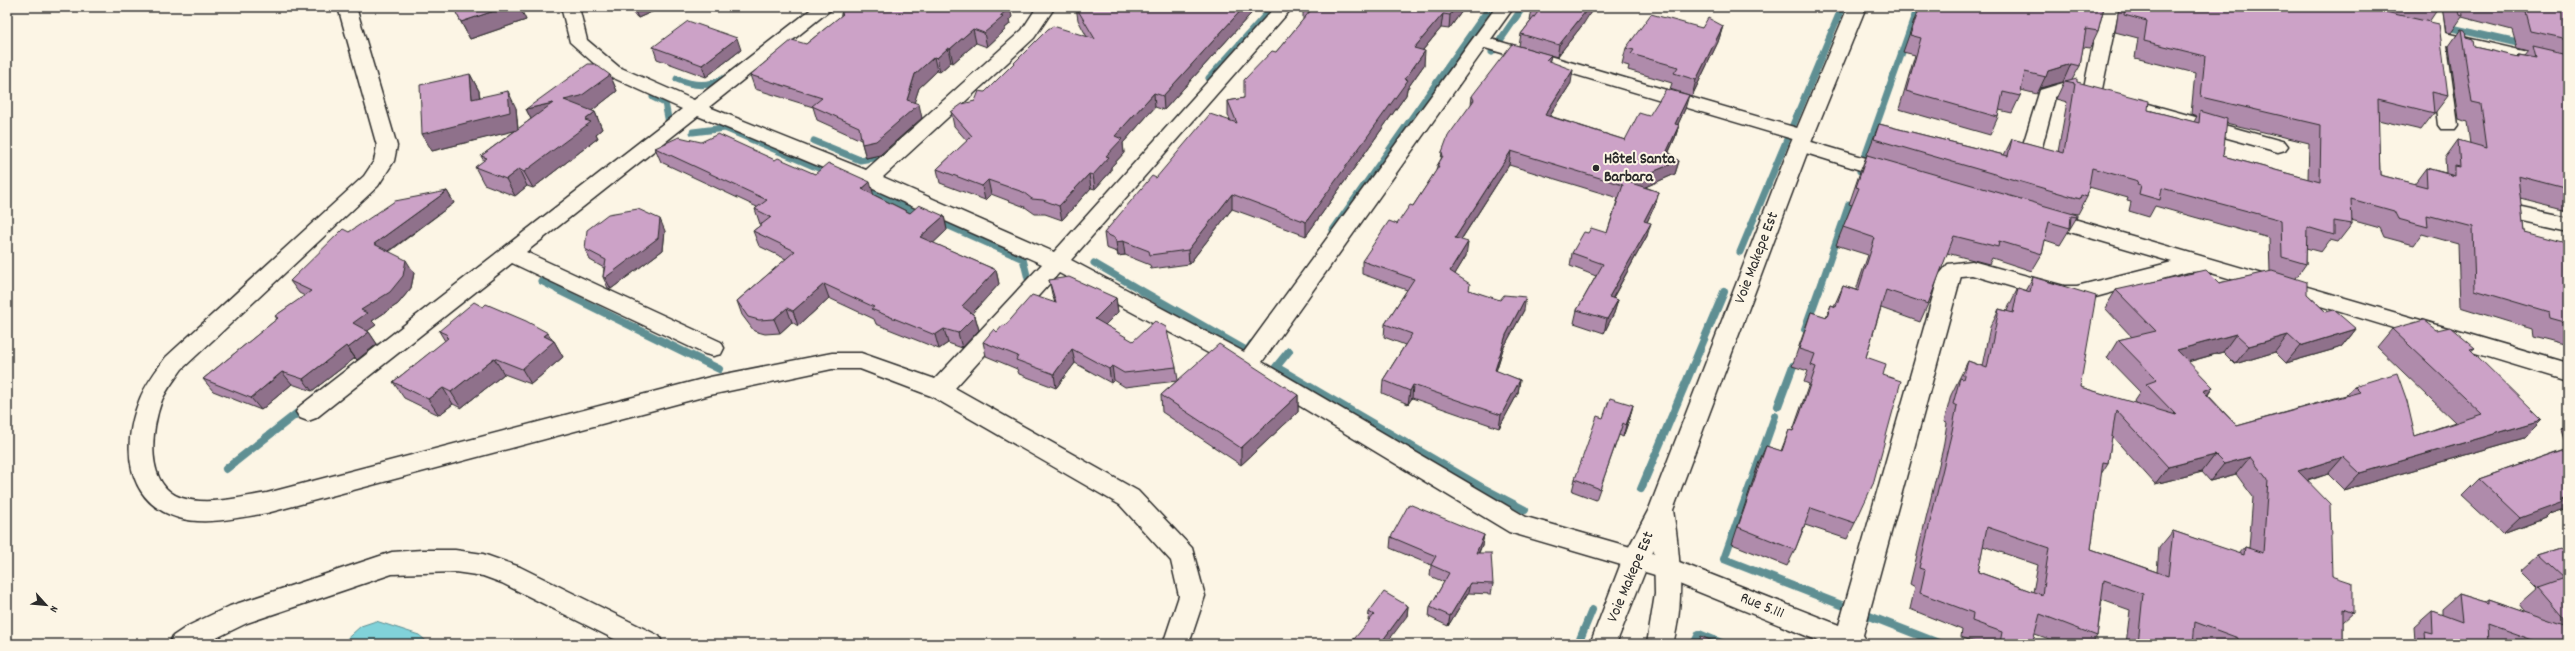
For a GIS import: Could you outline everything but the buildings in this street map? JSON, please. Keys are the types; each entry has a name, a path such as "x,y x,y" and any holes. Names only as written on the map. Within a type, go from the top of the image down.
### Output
{"street":[{"path":"347,7 387,146 384,162 371,180 174,363 150,401 140,440 143,471 156,496 179,508 214,510 267,503 710,386 832,360 861,361 939,390 1129,498 1183,556 1192,596 1176,644"},
{"name":"Rue 5.111","path":"570,7 579,42 612,71 697,108 870,179 1057,262 1248,364 1518,525 1549,536 1636,558 1670,569 1851,642"},
{"path":"308,412 825,7"},
{"path":"870,179 1028,34 1046,7"},
{"path":"939,390 1057,262 1284,7"},
{"path":"1248,364 1505,7"},
{"name":"Voie Makepe Est","path":"1602,644 1636,558 1661,510 1802,140 1857,7"},
{"path":"2092,94 2110,7"},
{"path":"2433,7 2448,125"},
{"path":"2391,26 2568,66"},
{"path":"1480,41 1802,140 1914,179"},
{"path":"2031,151 2047,94 2054,89 2064,88 2092,94 2278,146"},
{"path":"2021,210 2568,372"},
{"path":"2517,212 2568,224"},
{"path":"511,254 713,348"},
{"path":"1851,642 1950,275 1956,269 1972,268 2064,294 2077,294 2188,265 2205,264"},
{"name":"Voie Makepe Est","path":"1660,644 1668,605 1670,569 1661,510"},
{"path":"182,644 197,634 246,612 385,566 422,561 454,561 483,565 511,575 650,644"}],"water":[{"path":"376,621 419,635 430,644 341,644 361,626"}],"waterway":[{"path":"1209,78 1273,7"},
{"path":"1333,230 1490,7"},
{"path":"1492,52 1523,7"},
{"path":"1740,252 1842,7"},
{"path":"1860,171 1918,7"},
{"path":"2443,26 2526,45"},
{"path":"677,79 689,83 707,84 725,78"},
{"path":"653,97 665,103 669,123 663,128"},
{"path":"693,132 725,128 830,173"},
{"path":"814,141 860,160 891,155"},
{"path":"863,187 923,215"},
{"path":"1819,291 1849,204"},
{"path":"938,221 1023,259 1028,279"},
{"path":"1094,263 1142,291"},
{"path":"541,281 559,291"},
{"path":"1140,290 1245,350 1248,350 1252,344"},
{"path":"1805,329 1819,290"},
{"path":"559,291 719,369"},
{"path":"1641,489 1724,292"},
{"path":"1289,351 1276,367 1481,487 1525,510"},
{"path":"1778,406 1793,366"},
{"path":"226,469 305,407"},
{"path":"1775,416 1724,559 1941,644"},
{"path":"1578,644 1592,610"},
{"path":"1694,644 1699,634 1724,644"}],"place":[{"name":"Hôtel Santa Barbara","path":"1596,168"}]}
